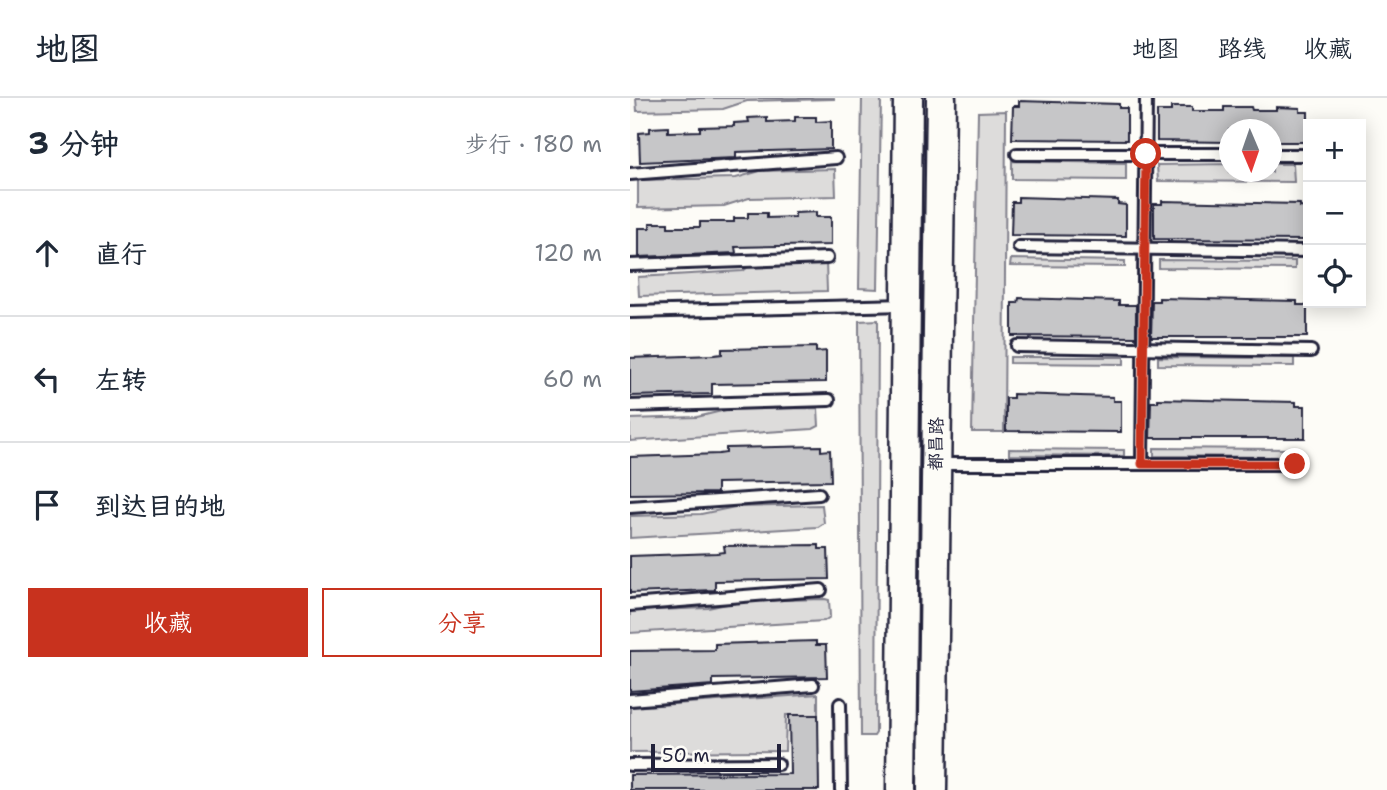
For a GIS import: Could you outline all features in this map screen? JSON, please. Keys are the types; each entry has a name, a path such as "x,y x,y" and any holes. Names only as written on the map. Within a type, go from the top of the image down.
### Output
{"main road":[{"name":"都昌路","path":"901,790 908,98"},
{"name":"都昌路","path":"932,790 941,98"}],"lane":[{"path":"1142,464 1146,98"},
{"path":"1017,153 1219,155"},
{"path":"1282,155 1303,155"},
{"path":"630,174 836,158"},
{"path":"1019,247 1303,251"},
{"path":"630,265 827,257"},
{"path":"630,312 906,305"},
{"path":"1017,346 1311,351"},
{"path":"630,407 829,400"},
{"path":"936,464 1295,464"},
{"path":"630,507 819,494"},
{"path":"630,605 821,590"},
{"path":"630,700 813,685"},
{"path":"840,704 841,790"},
{"path":"630,765 778,764"}],"shaded area":[{"path":"636,98 834,99 747,101 723,109 637,111"},
{"path":"862,98 881,98 878,289 859,288"},
{"path":"1006,111 1004,432 972,432 978,112"},
{"path":"1012,161 1126,163 1126,180 1012,179"},
{"path":"1219,164 1219,181 1158,181 1157,165"},
{"path":"1282,164 1293,164 1294,182 1282,182"},
{"path":"835,169 836,196 749,198 724,206 638,208 638,180 736,178 760,171"},
{"path":"1011,259 1125,261 1125,267 1010,266"},
{"path":"1159,260 1295,261 1295,269 1159,268"},
{"path":"826,262 827,291 639,296 638,277 743,271 752,264"},
{"path":"878,320 876,733 874,736 861,736 859,321"},
{"path":"1010,357 1124,357 1124,364 1010,363"},
{"path":"1158,357 1294,358 1294,366 1158,365"},
{"path":"818,408 819,426 813,429 630,441 630,419 697,417 730,409"},
{"path":"1154,448 1289,449 1289,457 1154,456"},
{"path":"1009,449 1124,450 1124,456 1009,455"},
{"path":"822,505 824,523 818,527 630,538 630,516 701,514 735,507"},
{"path":"829,600 830,617 824,621 630,633 630,611 708,608 741,601"},
{"path":"818,694 818,715 786,715 785,751 630,752 630,707"}],"building":[{"path":"1019,101 1119,104 1119,108 1127,108 1127,140 1012,139 1013,106 1019,106"},
{"path":"1171,107 1192,107 1192,111 1224,111 1224,107 1251,107 1252,110 1300,108 1300,112 1308,112 1308,119 1303,119 1303,142 1282,142 1282,119 1219,119 1219,142 1157,141 1157,111 1171,111"},
{"path":"767,117 767,122 795,121 795,117 816,117 816,122 831,121 831,149 736,152 736,158 640,162 639,133 650,132 650,128 668,127 668,132 700,131 700,127 734,126 734,123 749,122 748,118"},
{"path":"1018,197 1118,200 1118,204 1126,205 1126,236 1011,235 1012,202 1018,202"},
{"path":"1162,201 1300,204 1303,207 1303,240 1154,239 1154,204 1162,204"},
{"path":"816,212 816,217 831,217 831,245 735,247 736,253 639,257 639,228 650,228 650,223 668,223 668,227 700,227 700,222 734,222 734,218 748,218 748,213 767,213 767,218 795,217 795,213"},
{"path":"1019,298 1119,301 1119,305 1136,305 1136,337 1012,336 1012,303 1018,303"},
{"path":"1159,298 1297,301 1297,305 1307,308 1307,337 1151,337 1152,301 1159,301"},
{"path":"816,347 816,352 826,351 826,382 712,384 712,394 630,396 630,358 714,355 722,354 722,349"},
{"path":"1013,394 1113,397 1113,401 1121,401 1121,432 1006,431 1006,398 1013,398"},
{"path":"1158,399 1296,402 1296,406 1305,406 1305,438 1150,438 1151,402 1158,402"},
{"path":"821,446 821,451 830,450 831,481 717,483 717,493 630,494 630,457 719,454 726,453 726,448"},
{"path":"819,545 819,549 828,549 829,579 715,581 715,590 630,593 630,556 717,553 725,552 724,546"},
{"path":"816,641 816,645 826,645 827,677 713,679 713,685 630,691 630,651 715,650 715,644"},
{"path":"789,715 818,715 819,790 630,790 630,775 790,774"}],"route":[{"path":"1146,154 1142,464 1295,464"}]}
